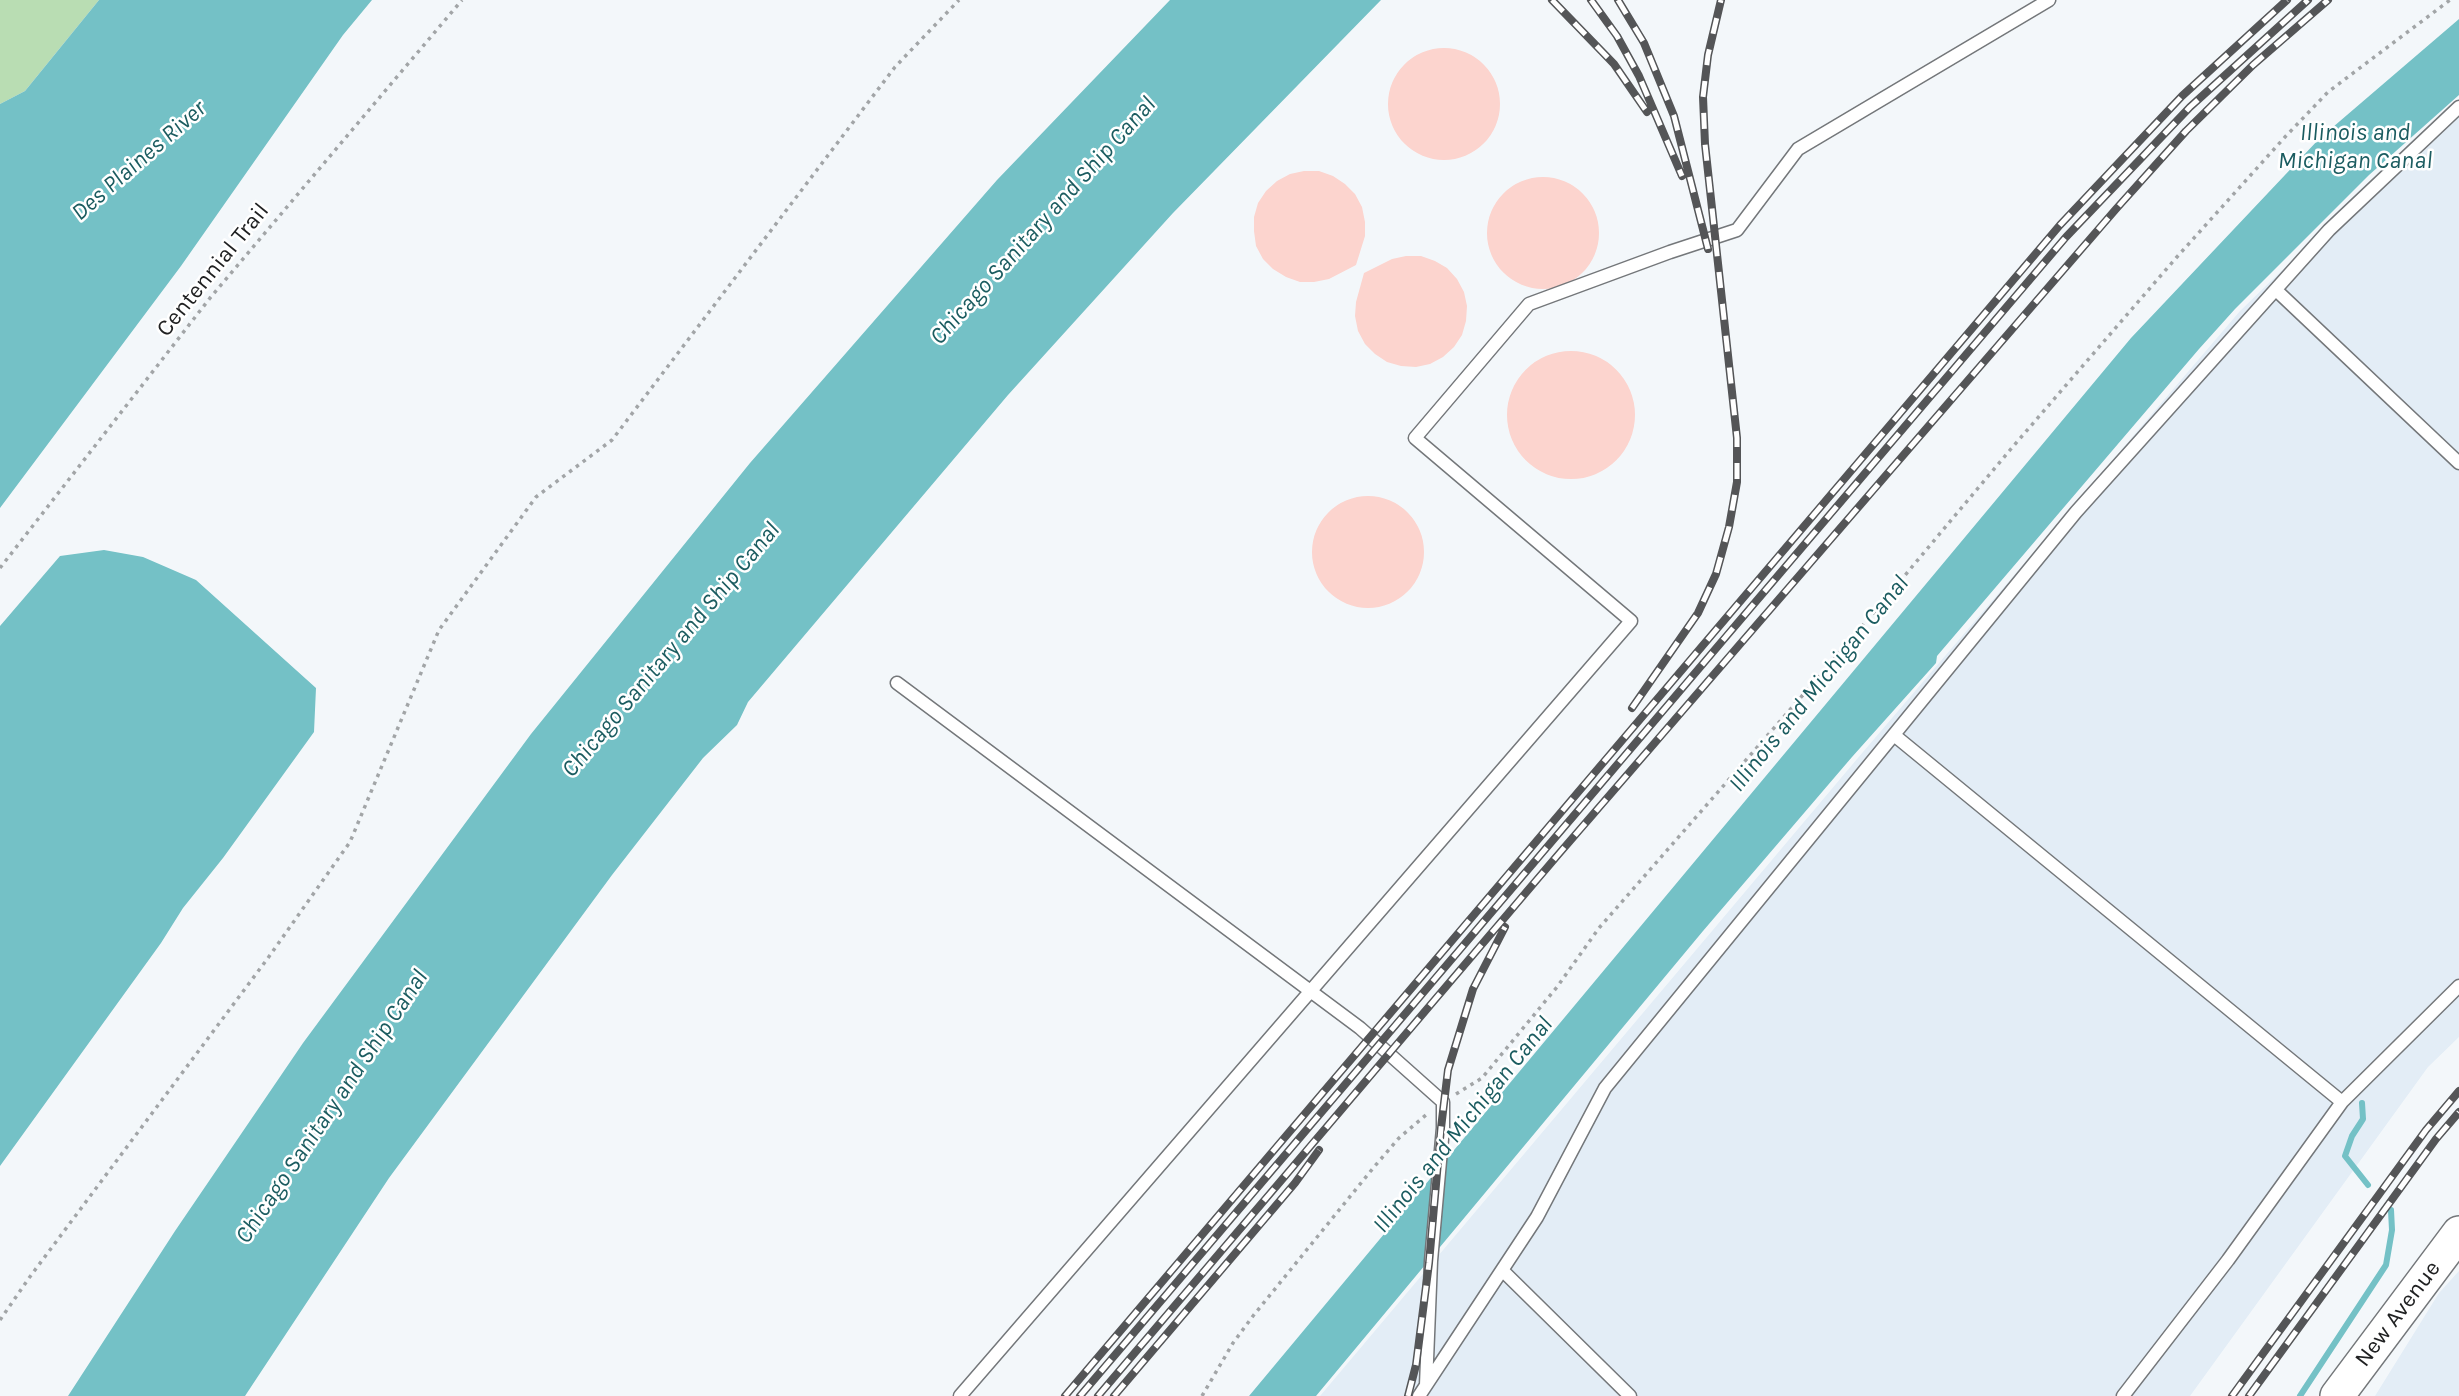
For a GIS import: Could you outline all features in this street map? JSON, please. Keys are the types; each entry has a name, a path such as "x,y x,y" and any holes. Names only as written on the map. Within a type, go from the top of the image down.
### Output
{"main road":[{"name":"New Avenue","path":"2337,1396 2459,1233"}],"lane":[{"path":"960,1396 1631,621 1415,438 1529,304 1737,230 1798,149 2049,0"},
{"path":"1423,1391 1537,1216 1605,1088 2076,512 2329,230 2459,107"},
{"path":"2276,290 2459,463"},
{"path":"897,683 1360,1028 1443,1102 1423,1391"},
{"path":"1894,735 2342,1102"},
{"path":"2123,1396 2228,1260 2342,1102 2459,986"},
{"path":"1502,1270 1630,1396"}],"path":[{"name":"Centennial Trail","path":"0,568 210,298 462,0"},
{"path":"0,1320 268,958 350,842 439,630 536,497 612,440 895,67 959,0"},
{"path":"1202,1396 1240,1334 1374,1167 1417,1121 1482,1078 1557,987 1599,928 1844,648 2133,308 2284,137 2328,92 2450,0"}],"shaded area":[{"path":"2459,99 2459,1037 2428,1067 2190,1396 1320,1396 1857,759 2240,311"},
{"path":"2459,1271 2459,1396 2375,1396 2439,1293"}],"green space":[{"path":"0,0 99,0 25,91 0,104"}],"water":[{"name":"Des Plaines River","path":"99,0 372,0 343,35 181,266 0,508 0,104 25,91"},
{"name":"Chicago Sanitary and Ship Canal","path":"1170,0 1381,0 1173,213 1008,395 748,702 737,725 703,758 612,875 389,1178 245,1396 68,1396 175,1231 303,1043 531,734 750,463 997,180"},
{"name":"Illinois and Michigan Canal","path":"2459,19 2459,95 2369,175 2235,309 2199,349 1937,656 1936,663 1703,931 1316,1396 1249,1396 2131,338 2319,139"},
{"path":"104,550 143,557 196,580 316,688 314,732 223,858 183,908 161,943 0,1166 0,626 60,556"}],"building":[{"path":"1444,48 1465,53 1483,65 1495,83 1500,104 1495,125 1483,143 1465,155 1444,160 1423,155 1405,143 1393,125 1388,104 1393,83 1405,65 1423,53"},
{"path":"1319,171 1345,184 1362,207 1365,222 1365,236 1356,265 1329,279 1314,282 1300,282 1273,269 1256,246 1254,231 1258,203 1266,191 1290,174"},
{"path":"1543,177 1564,182 1582,194 1594,212 1599,233 1594,254 1582,272 1564,284 1543,289 1522,284 1504,272 1492,254 1487,233 1492,212 1504,194 1522,182"},
{"path":"1421,256 1447,268 1464,292 1467,306 1462,335 1454,347 1430,364 1416,367 1387,362 1375,354 1358,331 1355,316 1364,273 1392,259"},
{"path":"1571,351 1596,356 1616,370 1630,390 1635,415 1630,440 1616,460 1596,474 1571,479 1546,474 1526,460 1512,440 1507,415 1512,390 1526,370 1546,356"},
{"path":"1368,496 1389,501 1407,513 1419,531 1424,552 1419,573 1407,591 1389,603 1368,608 1347,603 1329,591 1317,573 1312,552 1317,531 1329,513 1347,501"}],"waterway":[{"path":"2362,1103 2363,1119 2352,1136 2345,1156 2368,1185"},
{"path":"2300,1396 2386,1265 2392,1230 2391,1210"}],"railway":[{"path":"1552,0 1614,64 1647,112"},
{"path":"1591,0 1617,36 1639,76 1682,176"},
{"path":"1618,0 1644,43 1674,116 1708,249"},
{"path":"1632,708 1698,613 1716,574 1729,527 1737,482 1737,438 1705,144 1703,97 1708,55 1721,0"},
{"path":"1065,1396 2060,225 2182,96 2287,0"},
{"path":"1080,1396 2066,237 2190,107 2308,0"},
{"path":"1098,1396 1557,856 2116,209 2186,131 2253,65 2328,0"},
{"path":"1408,1396 1416,1365 1429,1263 1448,1070 1473,989 1505,927"},
{"path":"2232,1396 2426,1130 2459,1091"},
{"path":"2249,1396 2436,1139 2459,1112"},
{"path":"1114,1396 1295,1183 1319,1150"}]}
